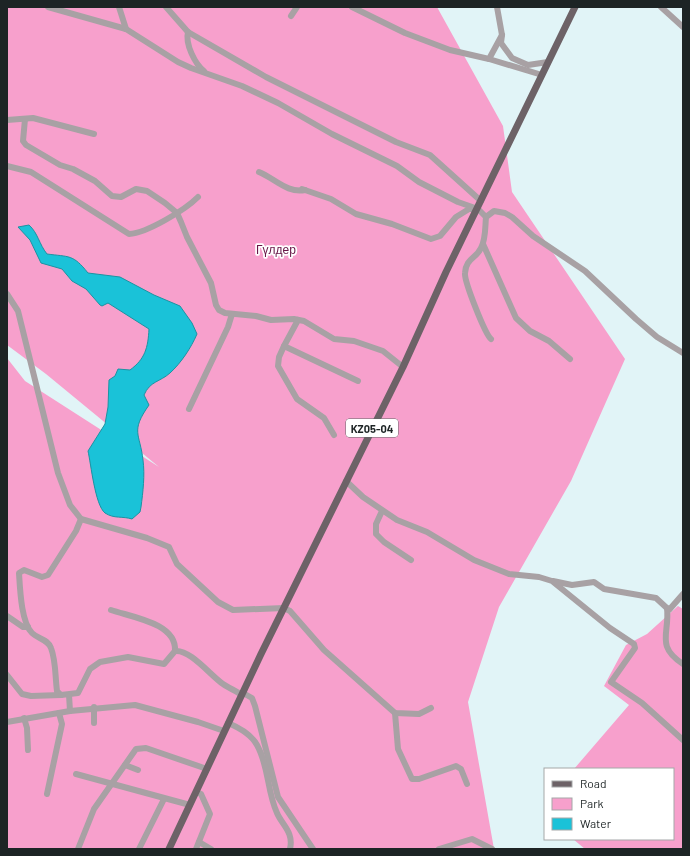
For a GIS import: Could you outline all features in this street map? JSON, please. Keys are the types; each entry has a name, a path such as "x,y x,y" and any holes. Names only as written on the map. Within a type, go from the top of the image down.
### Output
{"main road":[{"name":"KZ05-04","path":"169,849 224,731 403,367 446,272 575,7"}],"street":[{"path":"48,7 126,29 169,57 191,68 205,72 278,103 332,134 397,166 419,182 478,209 486,217"},
{"path":"118,7 126,29"},
{"path":"166,7 188,32 266,77 396,142 430,155 481,202"},
{"path":"291,16 297,7"},
{"path":"352,7 405,33 450,50 489,59 542,75"},
{"path":"497,7 502,35 501,43 512,58 520,63 528,65 548,62"},
{"path":"664,8 683,27"},
{"path":"188,32 190,49 205,72"},
{"path":"489,59 502,35"},
{"path":"25,119 23,141 26,145 60,165 73,169 95,181 112,196 121,197 136,189 142,189 157,197 177,213 211,283 216,305 225,313 256,316 271,320 298,320 314,326 334,339 354,341 383,351 403,367"},
{"path":"7,120 40,120 94,134"},
{"path":"7,166 31,172 129,234 143,230 177,213 198,197"},
{"path":"259,172 298,192 304,190 331,199 356,214 392,224 431,238 440,236 456,217 469,209 478,209"},
{"path":"491,339 487,336 465,280 465,272 468,260 479,252 483,244 486,217 494,211 505,213 512,217 533,236 596,279 636,319 653,333 683,353"},
{"path":"483,244 516,318 530,331 549,341 570,359"},
{"path":"7,294 18,310 58,473 70,505 81,519 147,538 169,547 177,564 218,602 233,610 284,608 293,613 324,650 395,713 419,714 431,708"},
{"path":"189,409 228,327 232,314"},
{"path":"298,320 279,357 278,366 295,395 324,418 334,435"},
{"path":"284,346 358,381"},
{"path":"346,481 363,497 396,520 427,532 474,560 500,571 509,574 572,585 594,582 604,589 656,598 669,610 683,594"},
{"path":"382,511 376,524 376,534 384,542 411,560"},
{"path":"61,695 57,690 56,668 52,648 46,641 35,635 28,627 25,618 19,573 24,570 42,577 48,575 76,531 81,519"},
{"path":"552,581 610,628 634,644 635,648 612,682 642,703 683,740"},
{"path":"667,608 665,632 667,648 671,655 683,664"},
{"path":"7,675 22,694 31,696 68,695 78,693 90,669 100,662 128,656 164,664 175,651 174,639 162,627 111,610"},
{"path":"7,616 23,627 28,627"},
{"path":"175,651 182,652 199,662 223,684 252,698 281,803 313,849"},
{"path":"68,695 70,711"},
{"path":"7,722 94,707 140,706 161,713 172,714 224,731"},
{"path":"94,707 94,723"},
{"path":"47,794 62,724 59,712"},
{"path":"395,713 398,749 412,779 419,779 456,766 461,769 467,784"},
{"path":"24,718 27,728 28,750"},
{"path":"228,723 248,733 257,745 263,760 270,793 277,813 289,832 290,849"},
{"path":"78,849 94,809 136,749 146,748 207,769"},
{"path":"125,765 138,770"},
{"path":"76,774 190,805"},
{"path":"196,792 201,794 210,810 210,817 196,849"},
{"path":"139,849 164,799"},
{"path":"439,849 472,839 492,849"},
{"path":"198,842 211,849"}],"green space":[{"name":"Гүлдер","path":"7,7 437,7 503,126 512,192 625,359 571,481 499,607 468,702 494,849 7,849 7,358 25,381 159,467 46,374 7,345"},
{"path":"678,606 683,609 683,849 585,849 574,840 674,840 674,768 575,768 629,705 604,686 626,645 647,634"}],"water":[{"path":"29,225 47,254 66,256 74,259 88,273 120,277 154,295 180,306 192,323 197,334 189,350 178,365 170,373 149,387 144,395 149,405 143,414 138,427 144,466 143,489 140,512 132,519 108,515 102,509 96,493 88,451 105,424 108,407 109,380 115,376 118,369 130,370 139,362 147,347 149,329 108,303 102,306 100,305 86,289 72,281 62,269 41,263 30,240 18,227"}]}
